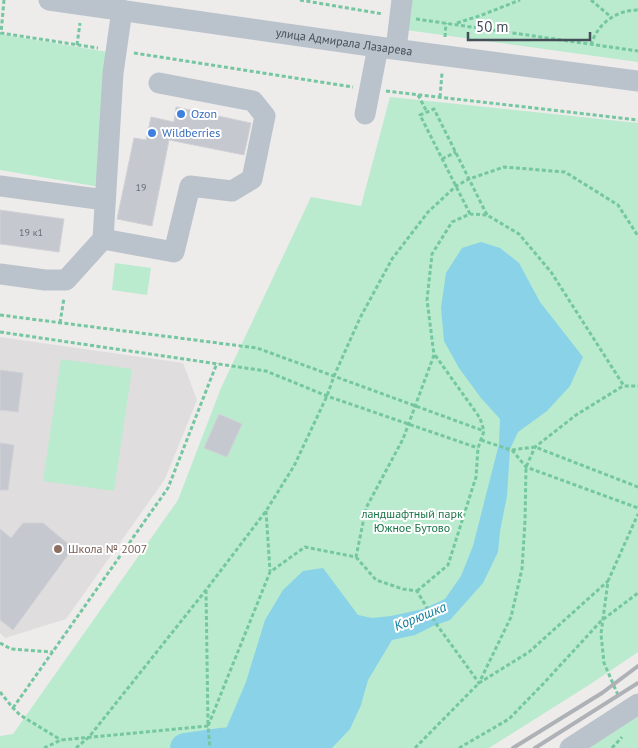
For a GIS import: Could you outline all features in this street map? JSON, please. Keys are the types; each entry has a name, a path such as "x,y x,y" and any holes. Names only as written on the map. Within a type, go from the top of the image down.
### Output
{"street":[{"name":"улица Адмирала Лазарева","path":"48,0 638,81"},
{"path":"365,114 370,89 401,8"},
{"path":"0,274 45,280 66,280 103,240 113,73 122,10"},
{"path":"103,240 174,252 190,186 232,191 252,179 265,116 253,101 159,82"},
{"path":"0,186 105,200"},
{"path":"570,748 632,708"}],"path":[{"path":"4,0 1,33 370,89 638,120"},
{"path":"300,0 401,8 454,24 638,51"},
{"path":"454,24 520,0"},
{"path":"591,0 612,17"},
{"path":"591,45 598,29 605,22 624,11 638,10"},
{"path":"418,95 426,112"},
{"path":"470,214 420,115 434,108 487,214 519,234 550,272 624,386"},
{"path":"442,159 456,152"},
{"path":"76,748 88,737 206,590 266,511 294,466 328,396 334,376 360,318 392,260 428,212 456,186 469,179 504,167 565,172 618,205 638,236"},
{"path":"356,557 366,508 403,439 434,355 427,300 432,254 452,222 470,214 487,214"},
{"path":"60,323 66,280"},
{"path":"0,315 257,348 484,431"},
{"path":"0,332 266,371 328,396 478,448"},
{"path":"270,572 306,548 356,557 376,580 404,590 417,591 448,566 476,478 478,448 484,431 480,418 434,355"},
{"path":"13,708 168,488 217,363"},
{"path":"479,684 511,618 522,570 526,467 535,447 576,415 624,386 638,386"},
{"path":"481,440 511,450 535,447 638,487"},
{"path":"511,450 526,467 638,508"},
{"path":"208,726 270,572 266,511"},
{"path":"632,708 604,663 601,634 608,581 638,514"},
{"path":"415,748 479,684 529,652 608,581"},
{"path":"206,590 208,732 210,748"},
{"path":"417,591 436,625 479,684"},
{"path":"459,748 510,719 603,620 638,593"},
{"path":"0,643 11,649 52,652"},
{"path":"0,692 20,715 61,740"},
{"path":"44,748 61,740 208,726"},
{"path":"422,741 422,748"}],"shaded area":[{"name":"Школа № 2007","path":"0,337 183,363 197,400 165,479 66,619 5,638 0,633"}],"green space":[{"path":"410,0 638,0 638,62 406,30"},
{"path":"0,34 120,54 100,187 0,170"},
{"name":"ландшафтный парк Южное Бутово","path":"390,97 638,123 638,652 489,748 0,748 0,736 13,734 178,500 221,388 311,197 361,206"},
{"path":"115,263 151,268 147,295 112,290"},
{"path":"61,359 132,369 114,491 43,481"},
{"path":"638,712 638,748 582,748"}],"water":[{"path":"481,242 500,248 519,263 540,302 583,357 570,386 547,411 518,432 510,449 507,496 498,552 483,583 450,620 415,635 392,640 368,680 361,705 350,729 332,748 227,748 220,743 246,682 265,620 283,590 303,571 323,568 358,615 372,618 423,609 445,599 461,576 473,546 499,444 500,419 481,398 459,368 444,341 441,308 446,273 462,248"}],"building":[{"path":"176,107 251,123 244,155 169,140 152,226 117,219 134,138 146,140 151,117 174,122"},
{"path":"0,210 64,219 59,252 0,244"},
{"path":"0,370 23,373 18,412 0,410"},
{"path":"219,414 242,424 227,457 204,448"},
{"path":"0,443 14,445 8,490 0,490"},
{"path":"23,523 43,523 73,548 13,630 0,620 0,529 11,538"}],"waterway":[{"name":"Корюшка","path":"185,748 260,740"}],"railway":[{"path":"513,748 602,693 638,666"},
{"path":"535,748 638,683"}],"place":[{"name":"Ozon","path":"181,114"},
{"name":"Wildberries","path":"152,133"},
{"name":"Школа № 2007","path":"58,549"}]}
